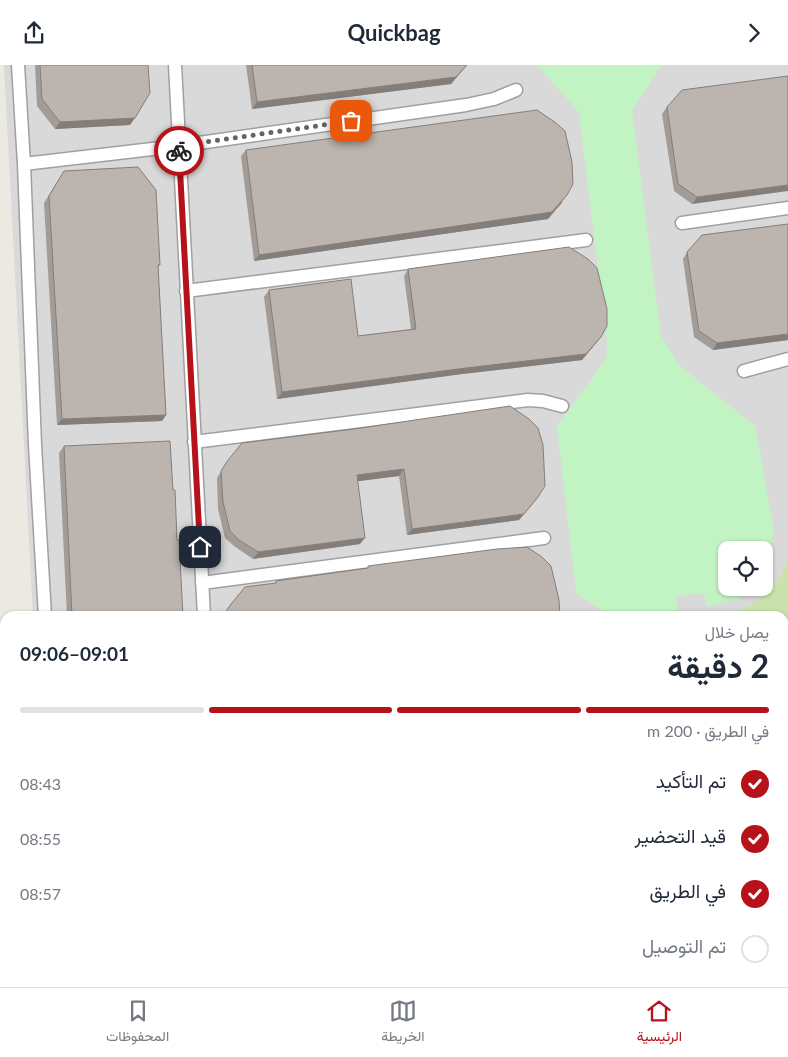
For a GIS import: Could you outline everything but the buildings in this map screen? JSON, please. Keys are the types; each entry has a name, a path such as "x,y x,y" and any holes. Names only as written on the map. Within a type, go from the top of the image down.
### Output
{"street":[{"path":"18,65 24,164 35,445 46,611"},
{"path":"175,65 204,611"},
{"path":"24,164 178,146 466,105 494,99 516,90"},
{"path":"682,223 788,208"},
{"path":"186,291 586,241"},
{"path":"744,371 788,359"},
{"path":"194,442 528,400 543,401 562,406"},
{"path":"202,583 544,538"}],"shaded area":[{"path":"4,65 788,65 788,611 33,611"}],"green space":[{"path":"537,65 663,65 657,71 632,111 661,336 681,367 755,426 774,530 771,541 718,541 718,596 741,596 738,599 707,607 704,593 676,596 678,611 603,611 576,593 557,426 606,359 607,343 579,112"},
{"path":"788,557 788,611 738,611 764,596 773,596 773,586"}],"way so far":[{"path":"179,151 178,146 351,121"}],"route":[{"path":"179,151 200,547"}]}
